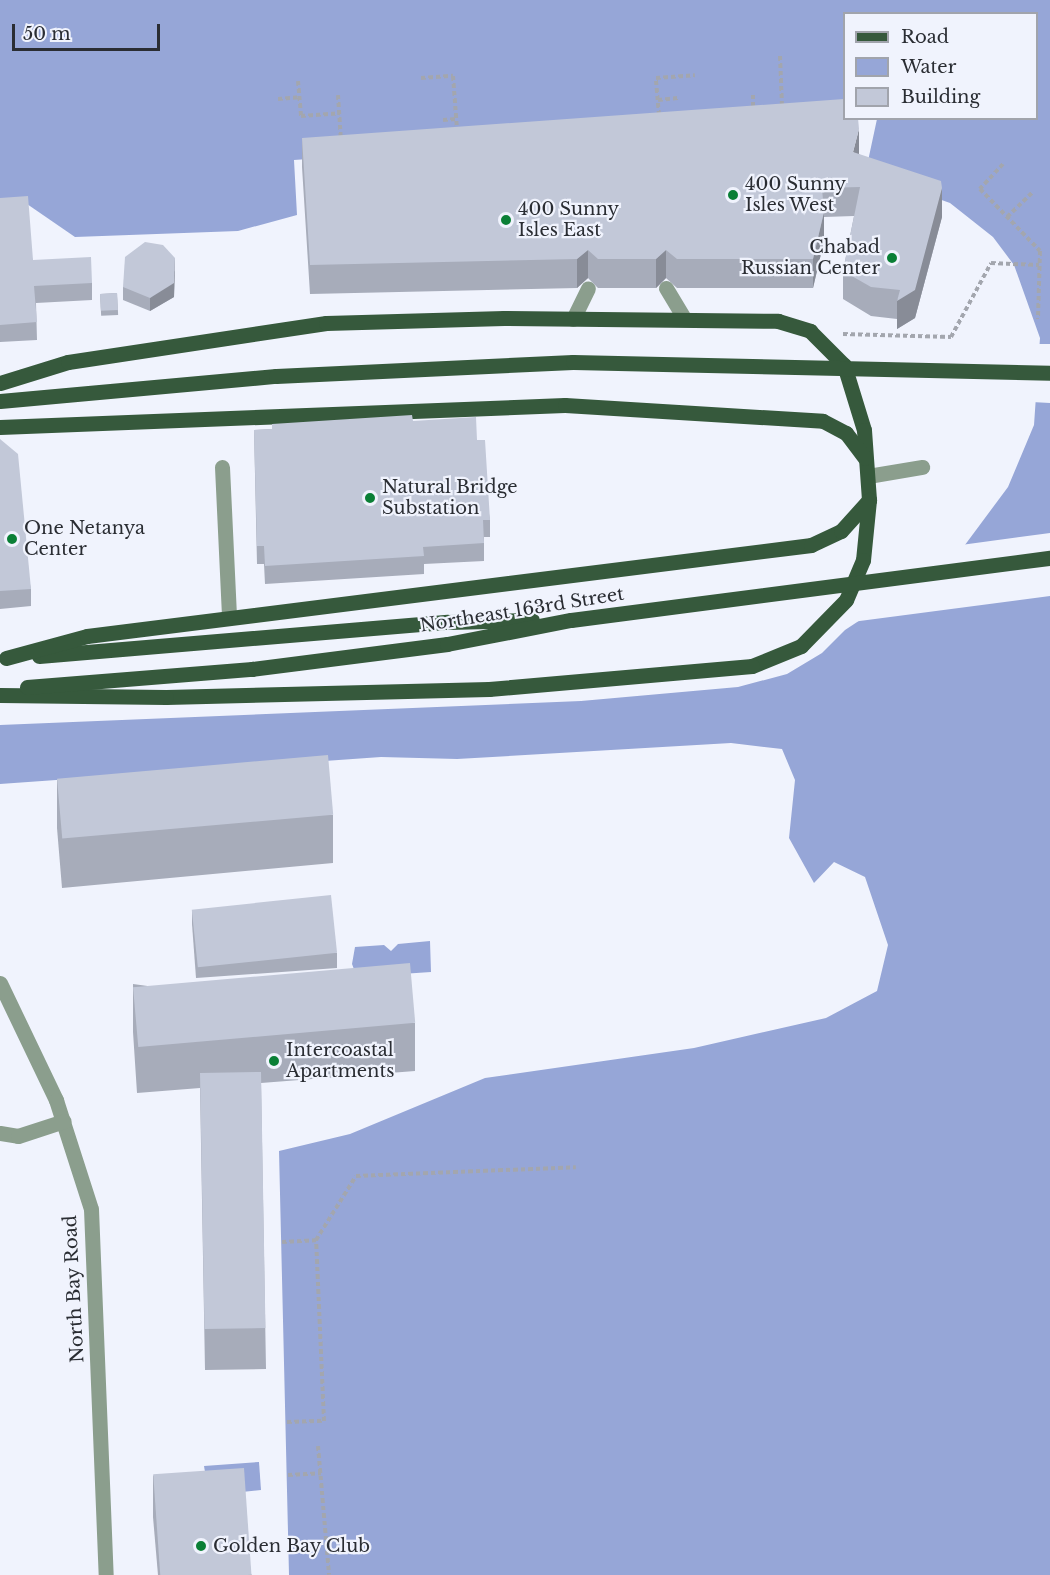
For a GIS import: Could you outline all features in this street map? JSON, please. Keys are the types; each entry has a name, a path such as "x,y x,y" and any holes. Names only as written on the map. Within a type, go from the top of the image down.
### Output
{"main road":[{"path":"0,383 68,362 276,328 382,320 684,318 778,321 816,335 851,379 868,469 868,500 862,560 846,600 813,638 759,665 467,690 166,698 0,695"},
{"path":"0,401 276,376 545,364 1050,373"},
{"path":"0,427 565,405 822,421 846,434 868,469"},
{"path":"3,658 87,636 811,545 841,531 868,500"},
{"name":"Northeast 163rd Street","path":"0,689 252,669 447,644 571,620 1050,558"},
{"path":"3,658 448,622 571,620"}],"street":[{"path":"573,319 588,288"},
{"path":"666,288 684,318"},
{"path":"222,467 229,618"},
{"path":"868,469 922,467"},
{"name":"North Bay Road","path":"0,983 64,1121 91,1209 106,1575"},
{"path":"0,1132 18,1136 64,1121"}],"path":[{"path":"780,56 783,119"},
{"path":"421,78 453,75 458,138"},
{"path":"659,120 656,78 695,75"},
{"path":"298,81 301,116 340,113"},
{"path":"338,95 342,146"},
{"path":"753,95 754,114"},
{"path":"278,99 299,97"},
{"path":"658,100 678,98"},
{"path":"443,120 456,119"},
{"path":"1003,164 980,189 1040,251 1038,319"},
{"path":"1007,217 1034,191"},
{"path":"843,334 951,337 991,263 1039,265"},
{"path":"287,1422 324,1421 316,1240 356,1176 576,1167"},
{"path":"282,1242 316,1240"},
{"path":"318,1446 329,1575"},
{"path":"288,1475 321,1473"}],"water":[{"path":"0,0 1050,0 1050,1575 289,1575 279,1151 350,1134 485,1078 694,1048 826,1018 877,991 888,945 865,877 834,862 814,883 789,838 795,780 782,749 731,743 457,759 381,757 0,784 0,725 581,701 738,687 787,674 822,653 845,630 956,557 1008,487 1034,425 1040,338 1014,265 993,237 950,203 897,184 868,161 877,120 1038,120 1038,12 843,12 843,120 849,120 294,160 297,215 238,231 75,237 27,204 0,206"},
{"path":"430,941 431,972 357,977 352,964 355,947 384,945 391,951 398,944"},
{"path":"259,1462 261,1490 242,1492 205,1472 204,1466"}],"pier":[{"path":"1036,344 1050,344 1050,403 1032,402"},
{"path":"1050,533 1050,596 852,622 961,545"}],"building":[{"path":"843,99 843,120 858,120 859,129 853,152 941,181 942,188 915,290 897,301 900,290 871,287 843,271 860,187 822,188 824,212 813,259 677,259 666,250 656,259 598,259 588,250 577,259 310,265 302,138"},
{"path":"28,196 33,260 91,257 92,283 34,286 37,322 0,325 0,198"},
{"path":"145,242 163,245 175,258 174,283 150,298 123,287 125,257"},
{"path":"117,293 118,310 101,311 100,294"},
{"name":"Natural Bridge Substation","path":"412,415 413,421 476,417 477,440 485,440 490,520 483,520 484,543 423,547 424,556 265,566 264,546 257,546 254,430 272,429 272,424"},
{"name":"One Netanya Center","path":"0,439 18,454 31,589 0,591"},
{"path":"328,755 333,815 62,838 57,779"},
{"path":"331,895 337,953 198,967 192,910"},
{"path":"410,963 415,1023 138,1047 133,987"},
{"name":"Intercoastal Apartments","path":"261,1072 265,1328 204,1329 200,1073"},
{"path":"244,1468 251,1575 160,1575 153,1474"}],"place":[{"name":"400 Sunny Isles West","path":"733,195"},
{"name":"400 Sunny Isles East","path":"506,220"},
{"name":"Chabad Russian Center","path":"892,258"},
{"name":"Natural Bridge Substation","path":"370,498"},
{"name":"One Netanya Center","path":"12,539"},
{"name":"Intercoastal Apartments","path":"274,1061"},
{"name":"Golden Bay Club","path":"201,1546"}]}
